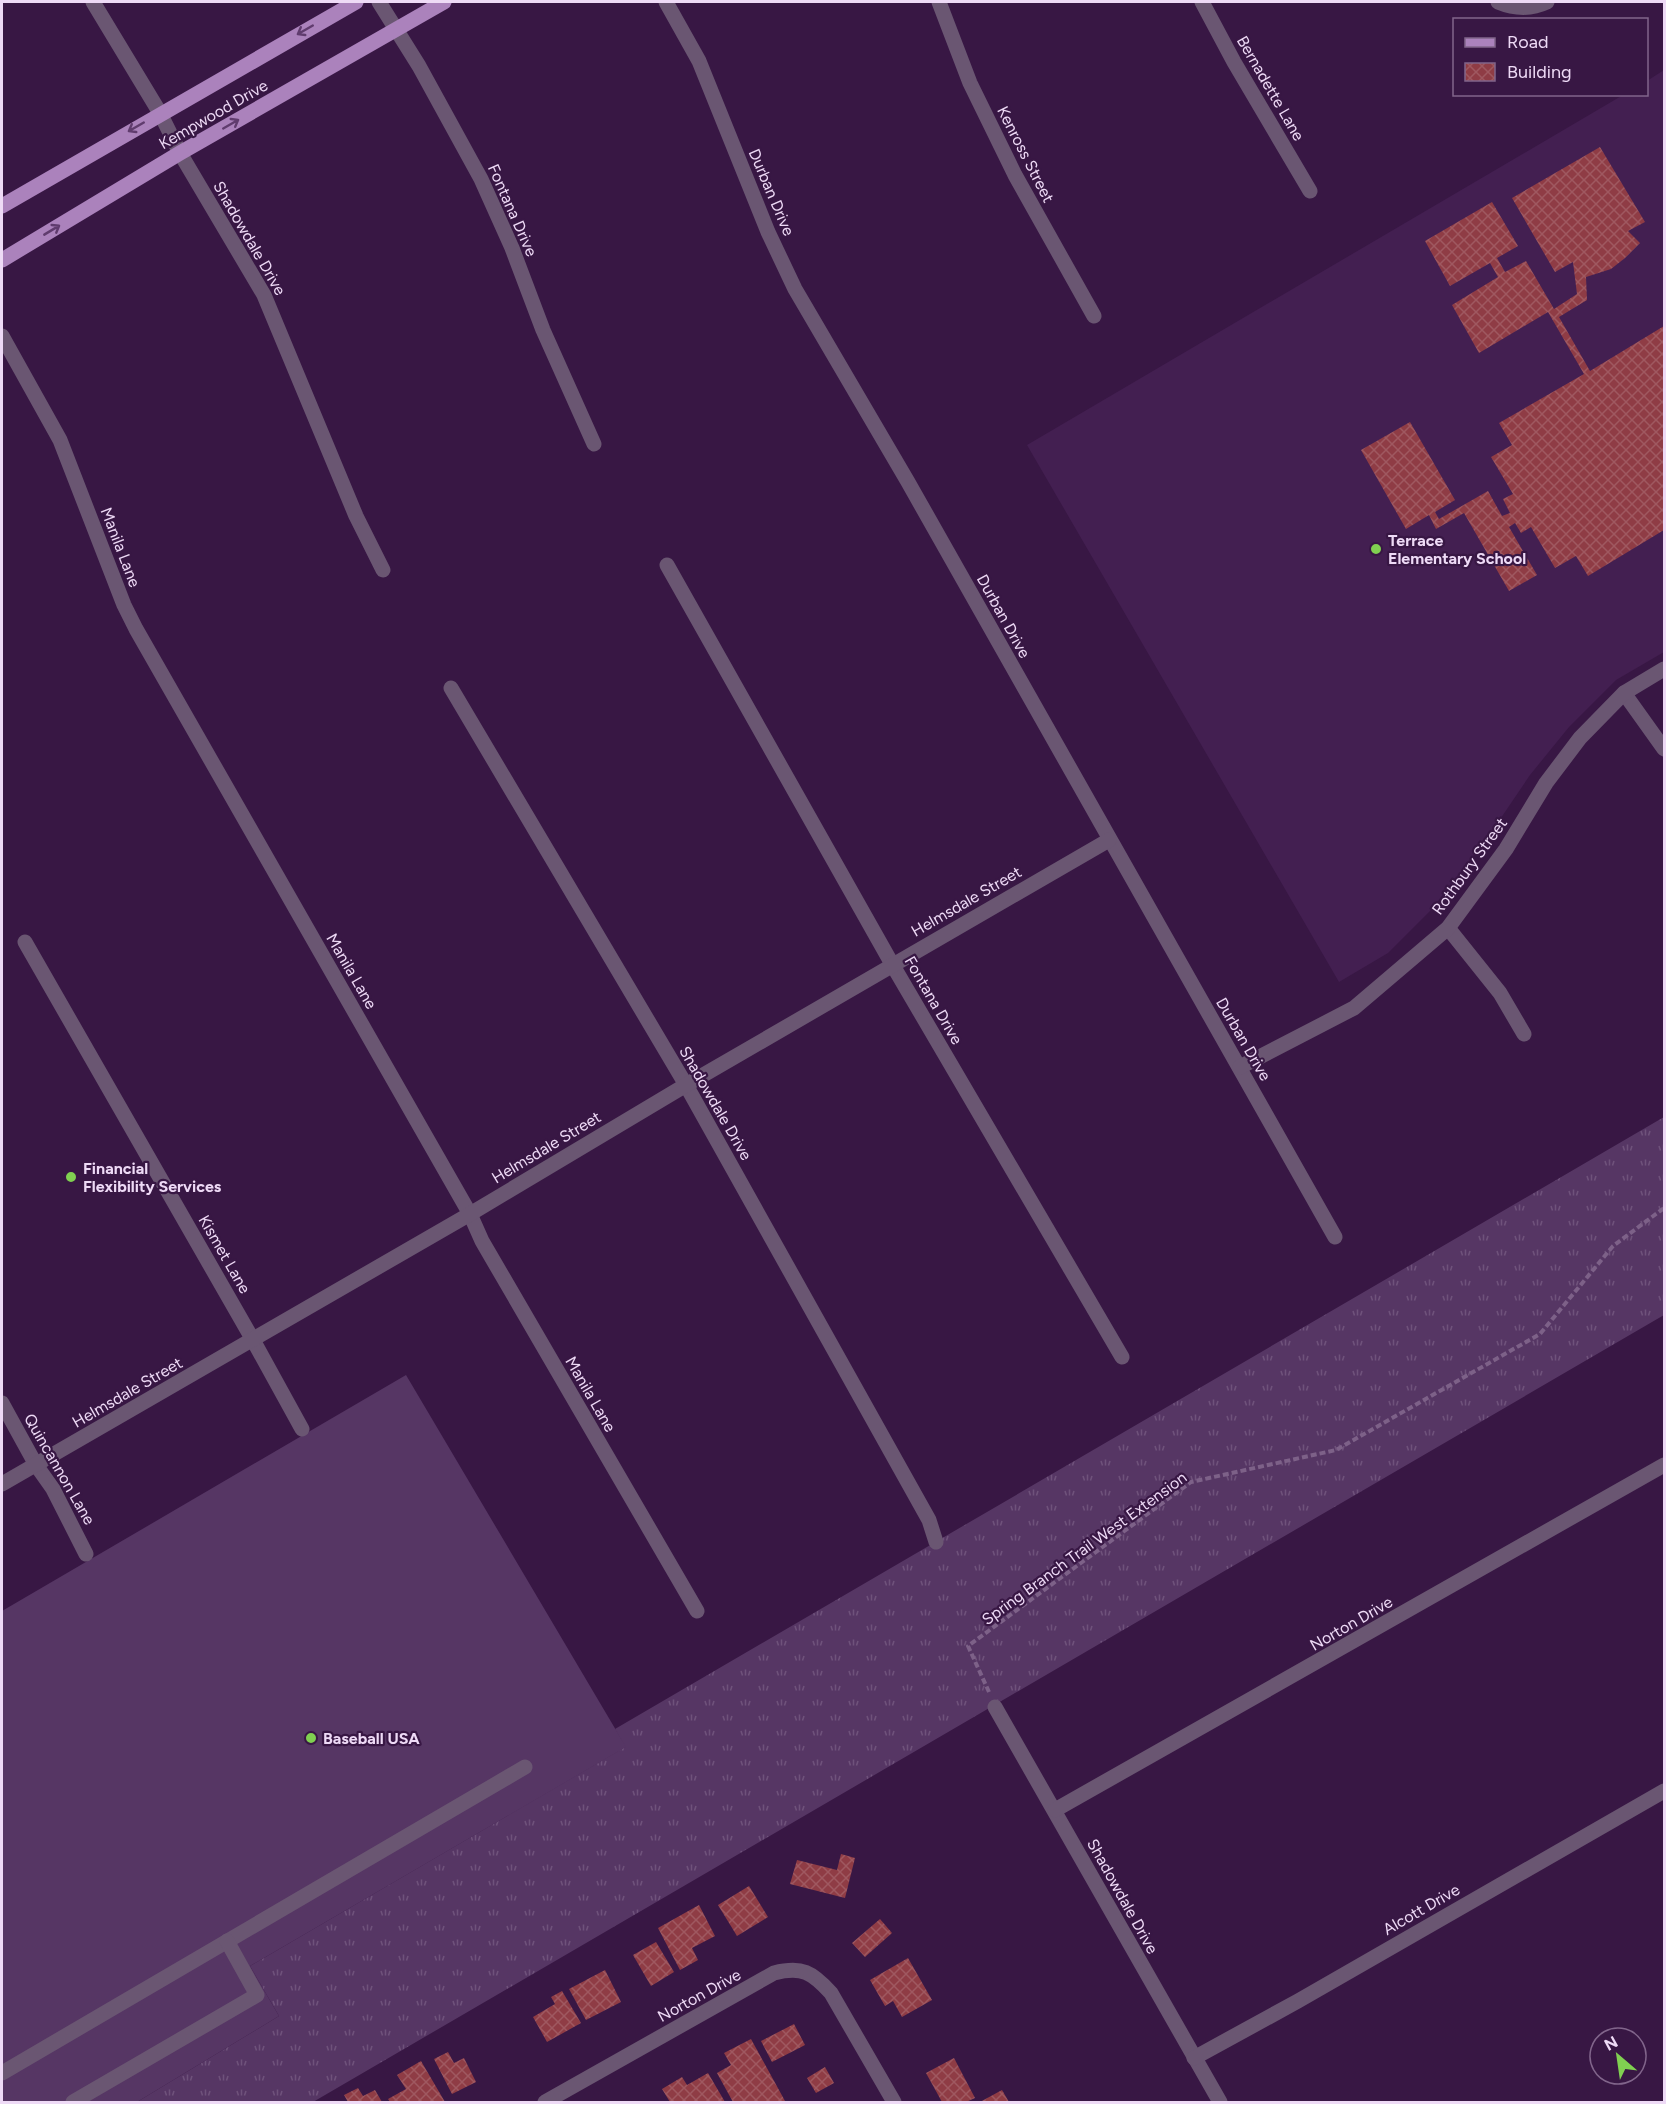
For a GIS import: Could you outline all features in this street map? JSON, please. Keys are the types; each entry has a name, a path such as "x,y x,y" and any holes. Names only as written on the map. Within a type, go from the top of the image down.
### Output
{"main road":[{"name":"Kempwood Drive","path":"2,206 356,2"},
{"name":"Kempwood Drive","path":"2,260 180,153 444,2"}],"street":[{"name":"Shadowdale Drive","path":"93,2 160,113 180,153 264,295 356,516 383,570"},
{"name":"Fontana Drive","path":"379,2 419,66 481,179 512,248 543,330 594,444"},
{"name":"Durban Drive","path":"666,2 699,61 768,232 795,289 908,482 1335,1237"},
{"name":"Kenross Street","path":"939,2 970,83 1015,175 1094,316"},
{"name":"Bernadette Lane","path":"1202,2 1234,62 1310,191"},
{"path":"1498,2 1512,8 1538,6 1547,2"},
{"name":"Manila Lane","path":"2,336 60,440 124,604 136,629 470,1214 482,1241 697,1611"},
{"name":"Fontana Drive","path":"667,565 892,964 1122,1357"},
{"name":"Rothbury Street","path":"1240,1067 1354,1008 1448,928 1506,849 1546,783 1580,738 1624,693 1665,669"},
{"name":"Shadowdale Drive","path":"451,688 686,1085 929,1520 936,1542"},
{"path":"1624,693 1665,749"},
{"name":"Helmsdale Street","path":"2,1484 470,1214 892,964 1109,840"},
{"path":"1448,928 1500,993 1524,1034"},
{"name":"Kismet Lane","path":"25,942 302,1429"},
{"name":"Quincannon Lane","path":"2,1403 36,1465 53,1489 86,1554"},
{"name":"Norton Drive","path":"1055,1810 1665,1465"},
{"name":"Shadowdale Drive","path":"995,1707 1220,2103"},
{"path":"2,2073 525,1767"},
{"name":"Alcott Drive","path":"1194,2058 1665,1791"},
{"path":"73,2103 257,1995 227,1941"},
{"name":"Norton Drive","path":"545,2103 774,1973 791,1969 807,1972 831,1993 894,2103"}],"path":[{"name":"Spring Branch Trail West Extension","path":"995,1707 968,1646 1191,1482 1336,1450 1540,1334 1613,1246 1665,1208"}],"shaded area":[{"name":"Terrace Elementary School","path":"1664,70 1664,652 1616,680 1569,727 1530,775 1488,837 1431,910 1388,953 1339,982 1027,445 1621,96 1648,96 1648,80"}],"green space":[{"path":"1664,1117 1664,1315 313,2102 137,2102 279,2016 250,1966 625,1747 615,1729"},
{"name":"Baseball USA","path":"406,1375 626,1747 250,1966 279,2016 137,2102 2,2102 2,1611"}],"building":[{"path":"1600,147 1645,222 1628,231 1640,243 1611,269 1586,277 1587,300 1559,317 1590,371 1664,326 1664,530 1588,576 1576,556 1555,568 1531,527 1521,533 1515,523 1509,527 1537,575 1509,591 1464,513 1436,529 1429,515 1406,529 1361,450 1410,422 1455,500 1435,512 1439,519 1488,491 1502,516 1510,513 1503,499 1513,494 1491,457 1512,445 1499,423 1584,374 1548,312 1479,353 1452,305 1498,277 1490,263 1450,286 1425,241 1492,202 1518,246 1497,258 1505,272 1526,261 1554,309 1577,294 1573,262 1555,272 1512,198"},
{"path":"841,1854 855,1858 845,1898 790,1884 797,1860 837,1870"},
{"path":"749,1886 768,1917 737,1936 718,1905"},
{"path":"699,1905 715,1936 692,1948 698,1960 680,1970 658,1928"},
{"path":"880,1919 892,1933 865,1957 852,1943"},
{"path":"656,1942 674,1972 651,1986 633,1955"},
{"path":"908,1958 932,2000 902,2017 893,2001 885,2006 870,1980"},
{"path":"605,1970 621,2002 586,2020 569,1989"},
{"path":"562,1991 581,2023 547,2042 533,2017 555,2004 551,1997"},
{"path":"794,2024 805,2045 772,2062 761,2041"},
{"path":"751,2039 785,2101 733,2102 717,2073 731,2065 724,2053"},
{"path":"448,2052 454,2063 464,2058 476,2082 452,2094 434,2059"},
{"path":"954,2058 975,2098 966,2102 942,2102 926,2073"},
{"path":"421,2061 445,2102 390,2102 388,2099 406,2089 397,2075"},
{"path":"825,2067 834,2083 816,2093 807,2078"},
{"path":"708,2073 725,2102 670,2102 662,2089 682,2077 687,2085"},
{"path":"358,2088 363,2096 375,2090 382,2102 348,2102 344,2095"},
{"path":"1002,2090 1009,2102 980,2102"}],"place":[{"name":"Terrace Elementary School","path":"1376,549"},
{"name":"Financial Flexibility Services","path":"71,1177"},
{"name":"Baseball USA","path":"311,1738"}]}
